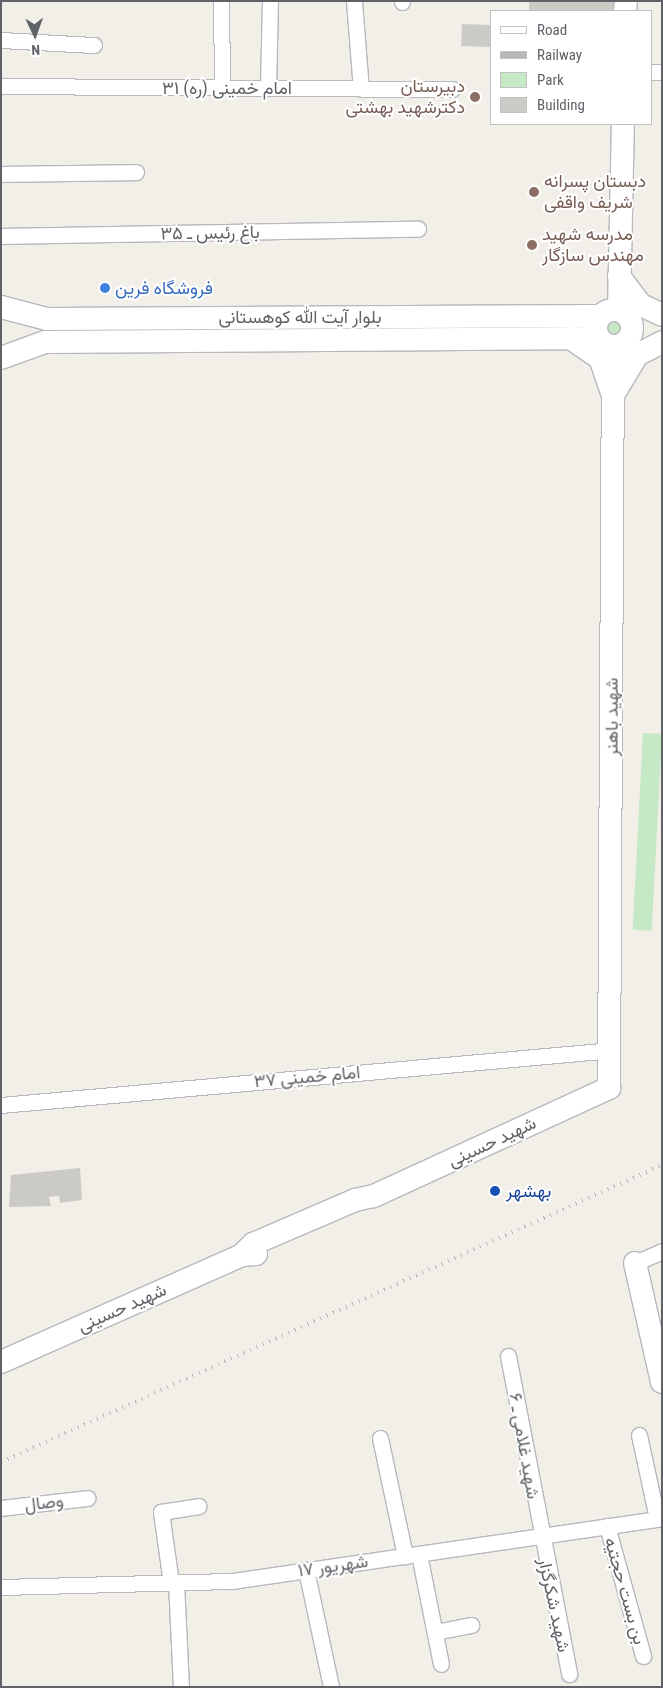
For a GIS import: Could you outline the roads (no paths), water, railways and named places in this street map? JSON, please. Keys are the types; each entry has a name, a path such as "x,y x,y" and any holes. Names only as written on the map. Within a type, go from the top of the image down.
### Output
{"main road":[{"name":"شهید باهنر","path":"609,1088 612,1050 613,394 615,328 620,276 623,125"},
{"path":"620,276 641,305 662,315"},
{"name":"بلوار آیت الله کوهستانی","path":"1,306 47,319 615,328 662,341"},
{"name":"بلوار آیت الله کوهستانی","path":"1,358 45,342 566,337 615,328 662,315"},
{"path":"45,342 37,338 34,330 47,319"},
{"path":"566,337 600,358 613,394"},
{"path":"613,394 637,355 662,341"},
{"name":"شهید حسینی","path":"1,1362 242,1255 260,1253 360,1210 374,1196 609,1088"},
{"path":"635,1263 662,1382"}],"street":[{"path":"221,1 222,88"},
{"path":"268,88 270,1"},
{"path":"354,1 361,88"},
{"path":"1,40 94,45"},
{"name":"امام خمینی (ره) ۳۱","path":"1,86 452,89"},
{"path":"1,174 136,172"},
{"name":"باغ رئیس ـ ۳۵","path":"1,236 418,229"},
{"name":"امام خمینی ۳۷","path":"1,1105 612,1050"},
{"path":"635,1263 662,1251"},
{"name":"شهید غلامی ـ ۶","path":"508,1356 540,1536"},
{"path":"639,1435 659,1518"},
{"path":"380,1438 434,1632 441,1664"},
{"name":"وصال","path":"1,1508 87,1498"},
{"path":"181,1687 173,1582 161,1512 199,1506"},
{"name":"۱۷ شهریور","path":"1,1587 232,1581 659,1518"},
{"name":"بن بست حجتیه","path":"607,1526 643,1656"},
{"name":"شهید شکرگزار","path":"540,1536 569,1674"},
{"path":"306,1570 331,1687"},
{"path":"434,1632 471,1625"}],"railway":[{"path":"1,1462 662,1165"}],"place":[{"name":"دبیرستان دکترشهید بهشتی","path":"475,97"},
{"name":"دبستان پسرانه شریف واقفی","path":"534,192"},
{"name":"مدرسه شهید مهندس سازگار","path":"532,245"},
{"name":"فروشگاه فرین","path":"105,288"},
{"name":"بهشهر","path":"495,1191"}]}
